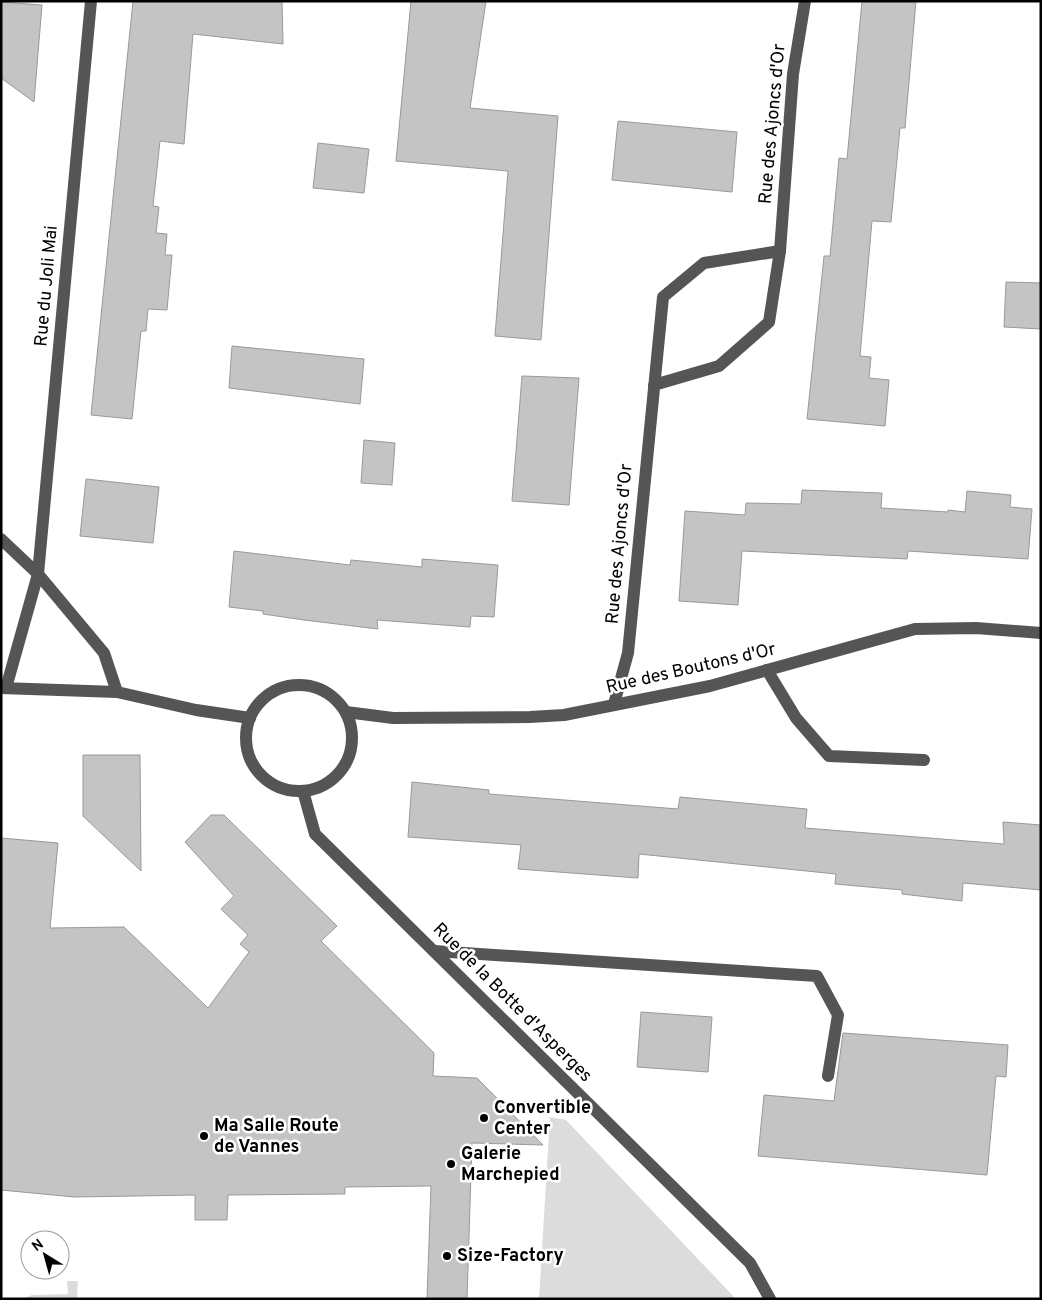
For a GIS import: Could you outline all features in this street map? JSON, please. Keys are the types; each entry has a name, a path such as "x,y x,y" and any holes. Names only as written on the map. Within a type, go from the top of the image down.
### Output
{"street":[{"name":"Rue du Joli Mai","path":"38,574 91,1"},
{"name":"Rue des Ajoncs d'Or","path":"654,385 719,366 769,322 780,251 793,74 805,1"},
{"name":"Rue des Ajoncs d'Or","path":"614,704 628,653 663,297 704,263 780,251"},
{"path":"1,539 38,574 104,653 117,692"},
{"path":"38,574 3,688 117,692 196,710 250,718"},
{"name":"Rue des Boutons d'Or","path":"346,712 393,718 564,715 710,686 915,630 976,628 1041,632"},
{"path":"767,670 796,718 829,756 924,760"},
{"path":"296,685 321,689 335,698 346,712 352,728 352,746 346,762 336,777 321,786 303,790 285,789 269,782 257,770 248,753 246,736 250,718 259,704 272,693 287,686 296,685"},
{"name":"Rue de la Botte d'Asperges","path":"303,790 315,834 750,1263 770,1299"},
{"path":"434,951 816,976 838,1015 828,1076"}],"shaded area":[{"path":"550,1117 566,1120 736,1299 539,1299"},
{"path":"67,1281 78,1281 77,1299 23,1299 32,1295 68,1294"}],"building":[{"path":"133,1 282,1 283,44 193,34 184,144 160,141 153,206 159,207 156,233 167,234 165,255 172,255 167,310 148,309 146,331 141,331 132,419 91,415"},
{"path":"411,1 486,1 470,108 558,116 541,340 495,336 508,171 396,161"},
{"path":"862,1 916,1 905,128 900,128 891,222 872,221 860,356 871,357 869,378 889,380 885,426 807,419 824,256 830,256 839,158 847,159"},
{"path":"1,2 42,5 34,102 1,78"},
{"path":"618,121 737,132 732,192 612,180"},
{"path":"318,143 369,149 364,193 313,188"},
{"path":"1006,282 1041,283 1041,329 1004,327"},
{"path":"232,346 364,359 360,404 229,388"},
{"path":"522,376 579,378 569,505 512,501"},
{"path":"364,440 395,443 392,485 361,483"},
{"path":"86,479 159,487 153,543 80,536"},
{"path":"802,490 882,493 881,508 948,512 948,510 965,512 967,491 1011,495 1010,507 1032,509 1028,559 908,551 907,559 742,551 738,605 679,601 685,511 745,515 746,503 801,504"},
{"path":"234,551 350,565 351,560 422,567 422,559 498,565 494,617 471,616 470,627 377,620 378,629 263,614 263,611 229,607"},
{"path":"83,755 140,755 141,871 83,816"},
{"path":"412,782 489,790 489,794 678,809 680,797 807,809 805,828 1004,844 1003,822 1041,825 1041,890 963,883 962,901 902,894 902,890 835,884 836,874 639,854 638,878 518,869 521,845 408,837"},
{"path":"211,815 224,815 337,926 321,941 434,1053 433,1076 477,1078 543,1145 472,1143 467,1299 427,1299 431,1186 345,1187 345,1194 228,1195 227,1220 195,1220 195,1195 74,1197 1,1190 1,838 58,843 50,928 124,927 208,1008 249,952 240,944 248,935 221,909 234,896 185,842"},
{"path":"641,1012 712,1017 708,1072 637,1067"},
{"path":"843,1033 1008,1045 1006,1077 996,1076 987,1175 758,1156 764,1095 834,1101"}],"place":[{"name":"Convertible Center","path":"484,1118"},
{"name":"Ma Salle Route de Vannes","path":"204,1136"},
{"name":"Galerie Marchepied","path":"451,1164"},
{"name":"Size-Factory","path":"447,1256"}]}
